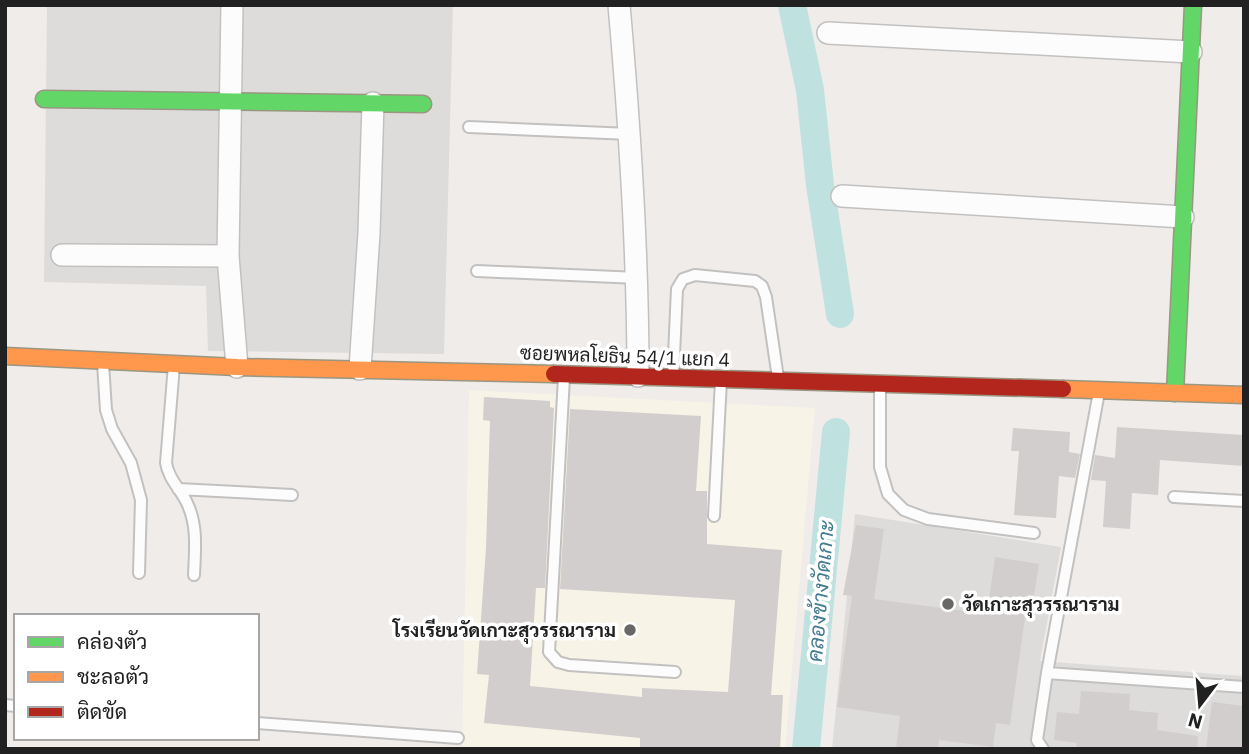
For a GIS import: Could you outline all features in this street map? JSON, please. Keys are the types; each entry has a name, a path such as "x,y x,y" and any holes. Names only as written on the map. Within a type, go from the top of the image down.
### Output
{"street":[{"path":"232,5 228,256 237,368"},
{"path":"619,5 638,278 639,376"},
{"path":"1175,393 1193,5"},
{"path":"828,33 1191,52"},
{"path":"44,99 424,104"},
{"path":"360,369 369,233 373,103"},
{"path":"842,196 1183,217"},
{"path":"62,256 228,256"},
{"name":"ซอยพหลโยธิน 54/1 แยก 4","path":"5,356 237,368 639,376 1244,395"}],"lane":[{"path":"469,127 630,134"},
{"path":"477,271 638,278"},
{"path":"673,377 677,289 683,279 695,275 754,281 762,286 766,297 778,381"},
{"path":"103,360 106,410 112,429 131,463 141,500 139,573"},
{"path":"174,363 166,463 169,476 186,500 194,520 194,575"},
{"path":"564,374 549,652 558,662 569,665 675,672"},
{"path":"714,516 721,380"},
{"path":"880,384 880,467 888,494 904,510 928,519 1034,533"},
{"path":"1043,749 1037,740 1046,673 1100,390"},
{"path":"178,489 292,495"},
{"path":"1174,497 1244,501"},
{"path":"1046,673 1244,687"},
{"path":"259,723 458,738"}],"shaded area":[{"path":"47,5 453,5 444,354 208,351 206,286 44,282"},
{"name":"โรงเรียนวัดเกาะสุวรรณาราม","path":"469,390 815,408 785,749 462,749"},
{"name":"วัดเกาะสุวรรณาราม","path":"855,514 1061,547 1040,661 1244,676 1244,749 832,749"}],"building":[{"path":"484,397 550,401 550,407 554,408 545,588 536,588 530,686 642,697 642,688 728,692 735,600 560,589 570,409 701,416 696,491 707,491 707,544 782,550 771,695 783,695 780,749 640,749 640,738 484,723 489,675 477,674 486,548 490,421 483,420"},
{"path":"1117,427 1244,435 1244,466 1160,460 1158,495 1132,493 1130,529 1103,527 1106,481 1091,480 1095,455 1115,458"},
{"path":"1013,428 1070,432 1069,452 1080,454 1075,478 1059,476 1056,518 1014,515 1019,451 1011,451"},
{"path":"856,525 884,529 874,599 987,614 995,557 1039,564 1034,596 1028,595 1010,725 996,723 993,747 939,740 938,749 896,749 900,716 837,707 852,596 843,595"},
{"path":"1081,691 1130,694 1129,710 1158,713 1157,730 1198,736 1197,749 1076,749 1077,743 1054,740 1057,712 1079,714"},
{"path":"1212,702 1244,706 1244,749 1206,749"}],"waterway":[{"name":"คลองข้างวัดเกาะ","path":"792,5 810,90 820,185 840,314"},
{"name":"คลองข้างวัดเกาะ","path":"806,749 836,432"}],"traffic: fast":[{"path":"1175,393 1193,5"},
{"path":"44,99 423,104"}],"traffic: slow":[{"path":"5,356 237,367 554,374"},
{"path":"1063,389 1244,395"}],"traffic: jam":[{"path":"554,374 1063,389"}],"place":[{"name":"วัดเกาะสุวรรณาราม","path":"948,604"},
{"name":"โรงเรียนวัดเกาะสุวรรณาราม","path":"630,630"}]}
